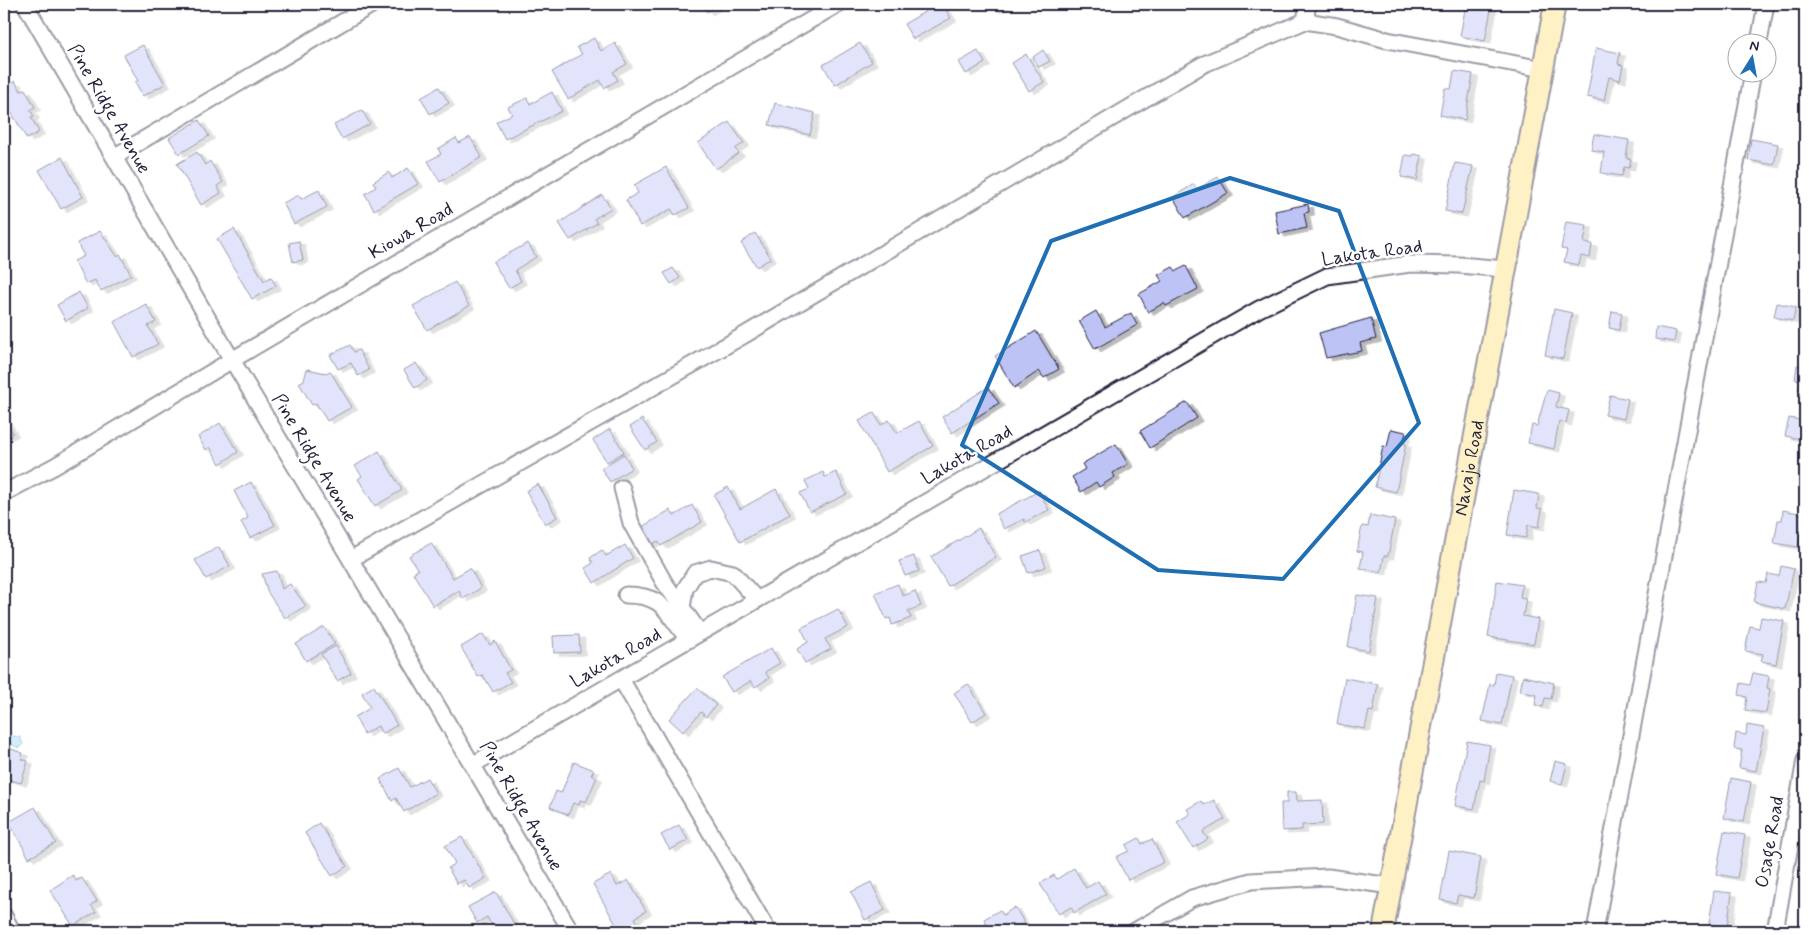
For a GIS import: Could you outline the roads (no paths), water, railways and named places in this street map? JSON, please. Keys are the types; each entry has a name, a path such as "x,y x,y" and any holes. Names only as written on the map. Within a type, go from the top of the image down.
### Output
{"main road":[{"name":"Navajo Road","path":"1383,931 1555,4"}],"street":[{"name":"Pine Ridge Avenue","path":"25,4 232,360 474,764 571,931"},
{"path":"114,157 373,4"},
{"name":"Kiowa Road","path":"4,493 55,466 838,4"},
{"path":"1305,21 1308,4"},
{"path":"1761,32 1766,4"},
{"path":"351,559 741,337 1195,69 1305,21 1387,40 1543,69"},
{"path":"1595,931 1751,82"},
{"name":"Lakota Road","path":"474,764 1259,310 1327,276 1410,264 1459,264 1505,269"},
{"path":"622,488 631,523 664,582 682,608 694,636"},
{"path":"682,608 685,589 695,573 711,568 733,573 757,600"},
{"path":"626,596 643,595 655,599 665,606 694,636"},
{"path":"621,679 768,931"},
{"name":"Osage Road","path":"1775,931 1803,785 1805,760"},
{"path":"1135,931 1192,898 1251,881 1328,877 1391,886"},
{"path":"4,916 12,931"}],"water":[{"path":"5,735 20,737 23,744 19,748 4,741"}]}
